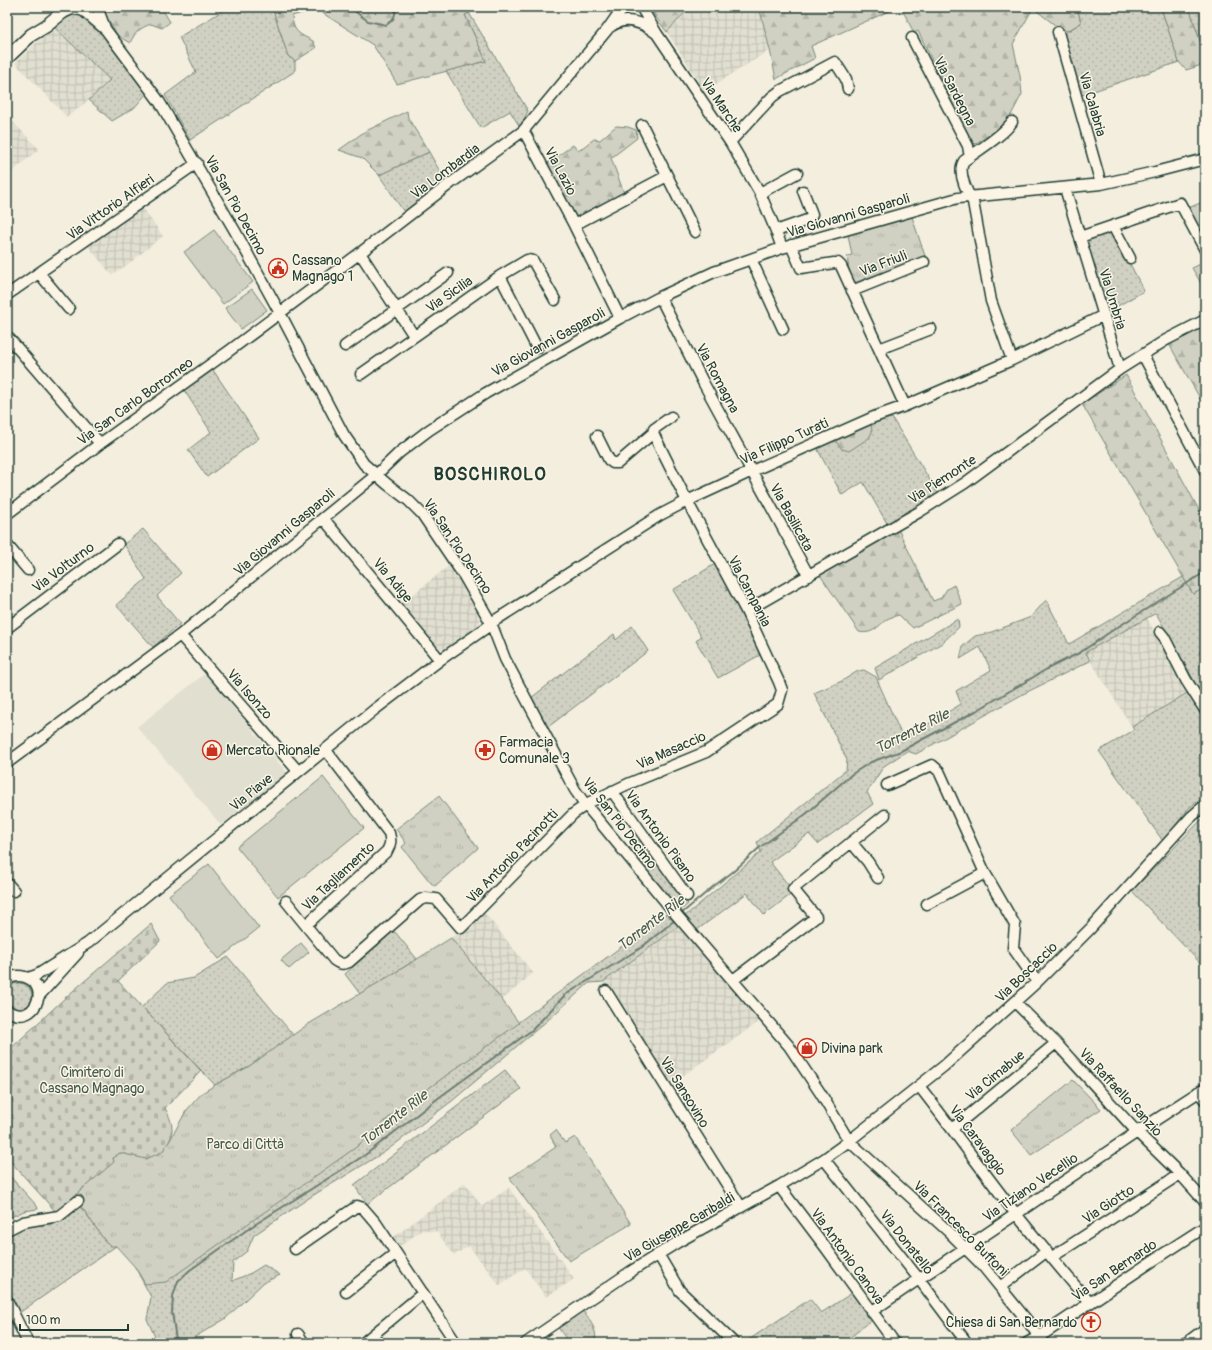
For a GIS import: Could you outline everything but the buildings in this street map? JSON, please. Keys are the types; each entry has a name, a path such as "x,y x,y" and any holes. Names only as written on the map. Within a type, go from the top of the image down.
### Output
{"main road":[{"path":"7,58 58,11 69,7"}],"street":[{"name":"Via San Pio Decimo","path":"97,7 106,30"},
{"path":"607,30 619,13 627,7"},
{"name":"Via Marche","path":"641,7 645,11 657,34 730,142 760,193 776,231 787,247"},
{"name":"Via San Pio Decimo","path":"58,11 84,9 106,30 160,100 280,313 344,435 364,464 408,500 422,514 464,576 491,623 505,659 575,790 674,912 789,1046 821,1094 849,1141"},
{"name":"Via Marche","path":"607,30 613,25 630,21 647,26 657,34"},
{"name":"Via Lombardia","path":"280,313 451,183 523,131 607,30"},
{"name":"Via Calabria","path":"1058,32 1101,184"},
{"name":"Via Sardegna","path":"912,38 968,146 970,157"},
{"path":"730,142 772,97 780,91 835,62 846,79 848,89"},
{"path":"1012,122 1002,134 970,157 962,165 961,170 966,190 973,202 991,301 1012,360"},
{"path":"642,125 695,232"},
{"name":"Via Lazio","path":"523,131 526,134 574,225 620,318"},
{"name":"Via Giovanni Gasparoli","path":"7,763 180,635 376,475 400,452 429,430 486,393 660,297 714,272 787,247 958,198 1101,184 1205,159"},
{"name":"Via Vittorio Alfieri","path":"7,295 197,164"},
{"path":"760,193 797,173"},
{"path":"574,225 667,176"},
{"name":"Via Umbria","path":"1065,188 1120,369"},
{"path":"776,231 810,219 812,214 803,191"},
{"path":"1080,237 1180,203 1205,250"},
{"name":"Via Umbria","path":"1113,226 1130,258"},
{"name":"Via Friuli","path":"787,247 801,268 838,263 841,266 905,406"},
{"path":"360,253 414,336"},
{"path":"751,259 783,329"},
{"name":"Via Sicilia","path":"361,374 500,276 527,260 533,260 555,300"},
{"name":"Via Friuli","path":"852,290 924,262"},
{"path":"39,273 69,309"},
{"name":"Via Sicilia","path":"345,346 448,273"},
{"path":"500,276 537,348"},
{"name":"Via Romagna","path":"660,297 704,384 752,471"},
{"name":"Via San Carlo Borromeo","path":"7,514 101,443 280,313"},
{"name":"Via Filippo Turati","path":"491,623 660,515 687,501 874,417 905,406 1012,360 1104,315"},
{"name":"Via Piemonte","path":"746,611 809,576 965,483 1120,369 1166,340 1205,320"},
{"path":"879,349 931,329"},
{"path":"7,336 101,443"},
{"path":"1143,355 1205,471"},
{"path":"597,436 609,460 613,463 618,463 653,433 654,429 671,416"},
{"name":"Via Campania","path":"653,433 687,501 746,611 780,682 782,690 781,697"},
{"name":"Via Basilicata","path":"752,471 809,576"},
{"name":"Via Adige","path":"323,518 440,660"},
{"name":"Via Volturno","path":"7,628 118,544"},
{"path":"7,545 28,570"},
{"name":"Via Piave","path":"28,978 37,975 88,943 380,705 491,623"},
{"path":"1160,632 1186,680 1205,710"},
{"name":"Via Isonzo","path":"180,635 298,771"},
{"name":"Via Masaccio","path":"585,804 612,791 706,752 772,709 778,704 781,697"},
{"name":"Via Tagliamento","path":"306,925 387,851 391,844 389,833 325,749"},
{"path":"886,785 932,764 939,771 985,873 1015,925 1013,948 1038,982"},
{"name":"Via Antonio Pisano","path":"612,791 687,896"},
{"name":"Via Antonio Pacinotti","path":"461,928 573,814 585,804"},
{"name":"Via Boscaccio","path":"849,1141 944,1066 1038,982 1090,929 1190,817 1205,805"},
{"path":"733,980 816,917 793,889 885,815"},
{"path":"851,842 868,862 878,878"},
{"path":"927,904 985,873"},
{"path":"7,883 14,891"},
{"name":"Via Tagliamento","path":"286,901 334,960 339,964 345,965 420,900 425,898 436,899 461,928"},
{"name":"Via Piave","path":"9,1014 22,1015 31,1011 38,1002 39,996 88,943"},
{"path":"10,976 22,976 34,982 37,986 39,996"},
{"name":"Via Sansovino","path":"606,991 741,1207"},
{"name":"Via Raffaello Sanzio","path":"1015,1002 1056,1043 1137,1132 1180,1174 1205,1202"},
{"name":"Via Cimabue","path":"952,1129 1056,1043"},
{"name":"Via Caravaggio","path":"919,1086 1016,1214 1090,1303"},
{"path":"1202,1090 1205,1100"},
{"name":"Via Tiziano Vecellio","path":"871,1312 1137,1132 1202,1090"},
{"name":"Via Giuseppe Garibaldi","path":"526,1343 658,1254 779,1186 824,1159 849,1141"},
{"name":"Via Francesco Buffoni","path":"849,1141 982,1265 1030,1324 1041,1340"},
{"name":"Via Donatello","path":"824,1159 919,1279 967,1343"},
{"name":"Via Giotto","path":"1000,1287 1050,1254 1180,1174"},
{"name":"Via Antonio Canova","path":"779,1186 895,1343"},
{"path":"7,1230 23,1222 59,1216 78,1201"},
{"path":"295,1249 357,1206 363,1208 376,1223 456,1343"},
{"name":"Via San Bernardo","path":"1027,1343 1041,1340 1090,1303 1205,1227"},
{"path":"346,1292 396,1253"},
{"path":"658,1254 680,1291 734,1343"},
{"path":"363,1343 422,1293"},
{"path":"7,1300 28,1343"},
{"path":"1186,1343 1205,1329"},
{"path":"298,1334 304,1343"}],"shaded area":[{"path":"690,7 759,7 770,50 705,91 667,32"},
{"path":"54,26 110,80 89,100 67,117 15,63"},
{"path":"7,116 39,149 7,176"},
{"path":"141,206 163,236 112,275 87,245"},
{"path":"450,565 480,619 480,625 445,649 440,649 402,603"},
{"path":"1147,618 1187,693 1132,727 1085,652"},
{"name":"Mercato Rionale","path":"206,673 287,773 221,825 137,727"},
{"path":"484,912 533,973 502,1000 451,938"},
{"path":"679,926 760,1021 671,1084 603,982"},
{"path":"465,1183 482,1206 509,1188 574,1279 546,1297 525,1268 499,1285 469,1246 454,1255 437,1232 422,1230 400,1246 394,1237"}],"green space":[{"path":"101,7 161,7 170,22 162,28 151,24 144,27 136,33 130,43 118,36"},
{"path":"229,7 272,7 288,56 295,61 295,71 190,140 165,95 196,72 179,37"},
{"path":"272,7 481,7 465,15 486,61 397,84 373,45 316,9 292,16 295,29 300,34 313,41 316,48 295,61 288,56"},
{"path":"648,7 690,7 667,32"},
{"path":"759,7 898,7 811,46 815,58 776,79"},
{"path":"901,7 1077,7 1081,23 1067,31 1055,25 1033,8 1013,44 1020,76 1022,94 1011,115 994,132 973,145 918,31 914,33"},
{"path":"1077,7 1173,7 1162,11 1179,62 1082,95 1063,34 1081,23"},
{"path":"1173,7 1189,7 1202,47 1205,46 1205,64 1186,70 1179,62 1162,11"},
{"path":"1189,7 1205,7 1205,46 1202,48"},
{"path":"74,12 86,19 106,37 124,59 147,93 134,108 112,121 89,100 110,80 52,25"},
{"path":"469,13 528,111 520,127 510,111 481,128 446,71 486,61 465,15"},
{"path":"407,111 408,118 429,152 379,175 362,158 339,150 364,132"},
{"path":"616,126 628,127 636,130 637,138 611,158 624,193 574,218 548,163 573,145 578,151 594,139 600,140"},
{"path":"429,152 443,177 443,184 404,212 379,175"},
{"path":"1205,201 1205,243 1186,209"},
{"path":"912,217 925,256 854,283 849,270 847,256 852,255 848,235"},
{"path":"1112,229 1144,291 1107,312 1085,239"},
{"path":"214,230 253,282 223,304 184,252"},
{"path":"1205,262 1205,290 1192,268"},
{"path":"252,289 267,310 241,329 225,308"},
{"path":"1205,325 1205,407 1169,344"},
{"path":"213,370 259,438 207,477 188,450 211,432 184,390"},
{"path":"1126,375 1205,521 1205,588 1193,594 1082,404"},
{"path":"892,418 939,495 888,525 863,482 842,495 818,450 821,445 871,423"},
{"path":"871,423 872,432 869,438 849,451 842,449 834,439"},
{"path":"143,529 181,573 157,596 180,624 153,647 116,605 146,579 124,544"},
{"path":"898,529 933,601 941,598 947,589 954,585 962,604 913,628 899,615 887,619 872,631 864,633 859,632 820,575"},
{"path":"715,564 746,620 760,655 718,678 696,641 701,636 673,590"},
{"path":"1183,577 1193,594 1205,588 1205,649 1199,652 1205,661 1205,700 1156,613 1086,652 1090,661 1023,694 916,754 907,751 884,766 867,792 873,804 818,844 809,834 770,862 794,892 764,915 747,893 697,930 685,916 761,852 757,842 846,770 847,760 814,693 842,681 858,671 864,670 876,677 901,734 912,734 961,704 956,691 991,670 980,647 960,659 963,646 975,636 989,633 1031,617 1046,600 1069,644"},
{"path":"958,619 959,627 942,643 879,680 875,668"},
{"path":"632,626 648,651 548,727 531,698 614,634 616,640"},
{"path":"1187,693 1205,720 1205,796 1189,808 1163,841 1099,751 1134,730 1132,727"},
{"path":"323,777 364,828 278,897 237,847"},
{"path":"439,796 478,848 435,886 402,847 406,843 396,829"},
{"path":"1205,816 1205,965 1203,966 1132,891"},
{"path":"642,837 688,904 680,911 629,848"},
{"path":"209,864 259,928 219,959 169,895"},
{"path":"666,914 679,926 603,982 589,983 452,1101 386,1151 312,1196 254,1235 247,1251 233,1262 232,1281 251,1273 264,1265 280,1275 263,1283 225,1319 188,1341 188,1343 155,1343 156,1339 147,1319 151,1297 135,1267 355,1148 393,1114"},
{"name":"Cimitero di Cassano Magnago","path":"151,924 160,941 118,981 201,1071 165,1108 170,1118 172,1134 168,1144 160,1153 145,1159 120,1153 113,1158 115,1162 56,1212 11,1162 7,1161 7,1052 66,997"},
{"path":"395,932 417,959 360,994 345,974 391,933"},
{"name":"Parco di Città","path":"451,938 519,1023 393,1114 355,1148 166,1282 145,1284 135,1267 116,1246 111,1246 105,1241 73,1197 114,1162 113,1158 120,1153 146,1159 162,1152 186,1111 202,1093 248,1067 307,1025"},
{"path":"301,943 309,952 289,969 281,960"},
{"path":"228,957 294,1036 251,1065 215,1085 142,1007 167,983 194,978"},
{"path":"19,983 28,987 32,996 28,1005 19,1009 10,1005 6,996 10,987"},
{"path":"505,1070 521,1089 367,1204 354,1185"},
{"path":"1073,1080 1101,1109 1031,1155 1011,1130"},
{"path":"556,1130 565,1143 575,1137 631,1224 569,1261 510,1178 556,1147 550,1135"},
{"path":"7,1173 38,1209 24,1211 7,1219"},
{"path":"79,1207 83,1209 105,1241 116,1246 19,1313 7,1292 7,1237 19,1229 28,1226 51,1224 68,1218"},
{"path":"852,1293 872,1320 843,1343 744,1343 810,1299 821,1313"},
{"path":"579,1311 584,1312 595,1330 595,1343 569,1343 557,1326"}],"waterway":[{"path":"349,7 368,21 386,25 394,18 396,7"},
{"path":"915,7 938,10 945,7"},
{"path":"1015,7 1021,7"},
{"name":"Torrente Rile","path":"681,914 734,871 759,848 806,814 852,774 871,762 901,751 976,711 1047,669 1081,652 1205,572"},
{"name":"Torrente Rile","path":"175,1343 176,1340 172,1312 173,1296 178,1281 190,1270 251,1227 365,1155 441,1096 532,1030 565,995 642,947 676,919"}],"place":[{"name":"Cassano Magnago 1","path":"278,268"},
{"name":"Mercato Rionale","path":"212,750"},
{"name":"Farmacia Comunale 3","path":"485,750"},
{"name":"Divina park","path":"807,1048"},
{"name":"Chiesa di San Bernardo","path":"1091,1322"}],"district":[{"name":"BOSCHIROLO","path":"490,474"}]}
